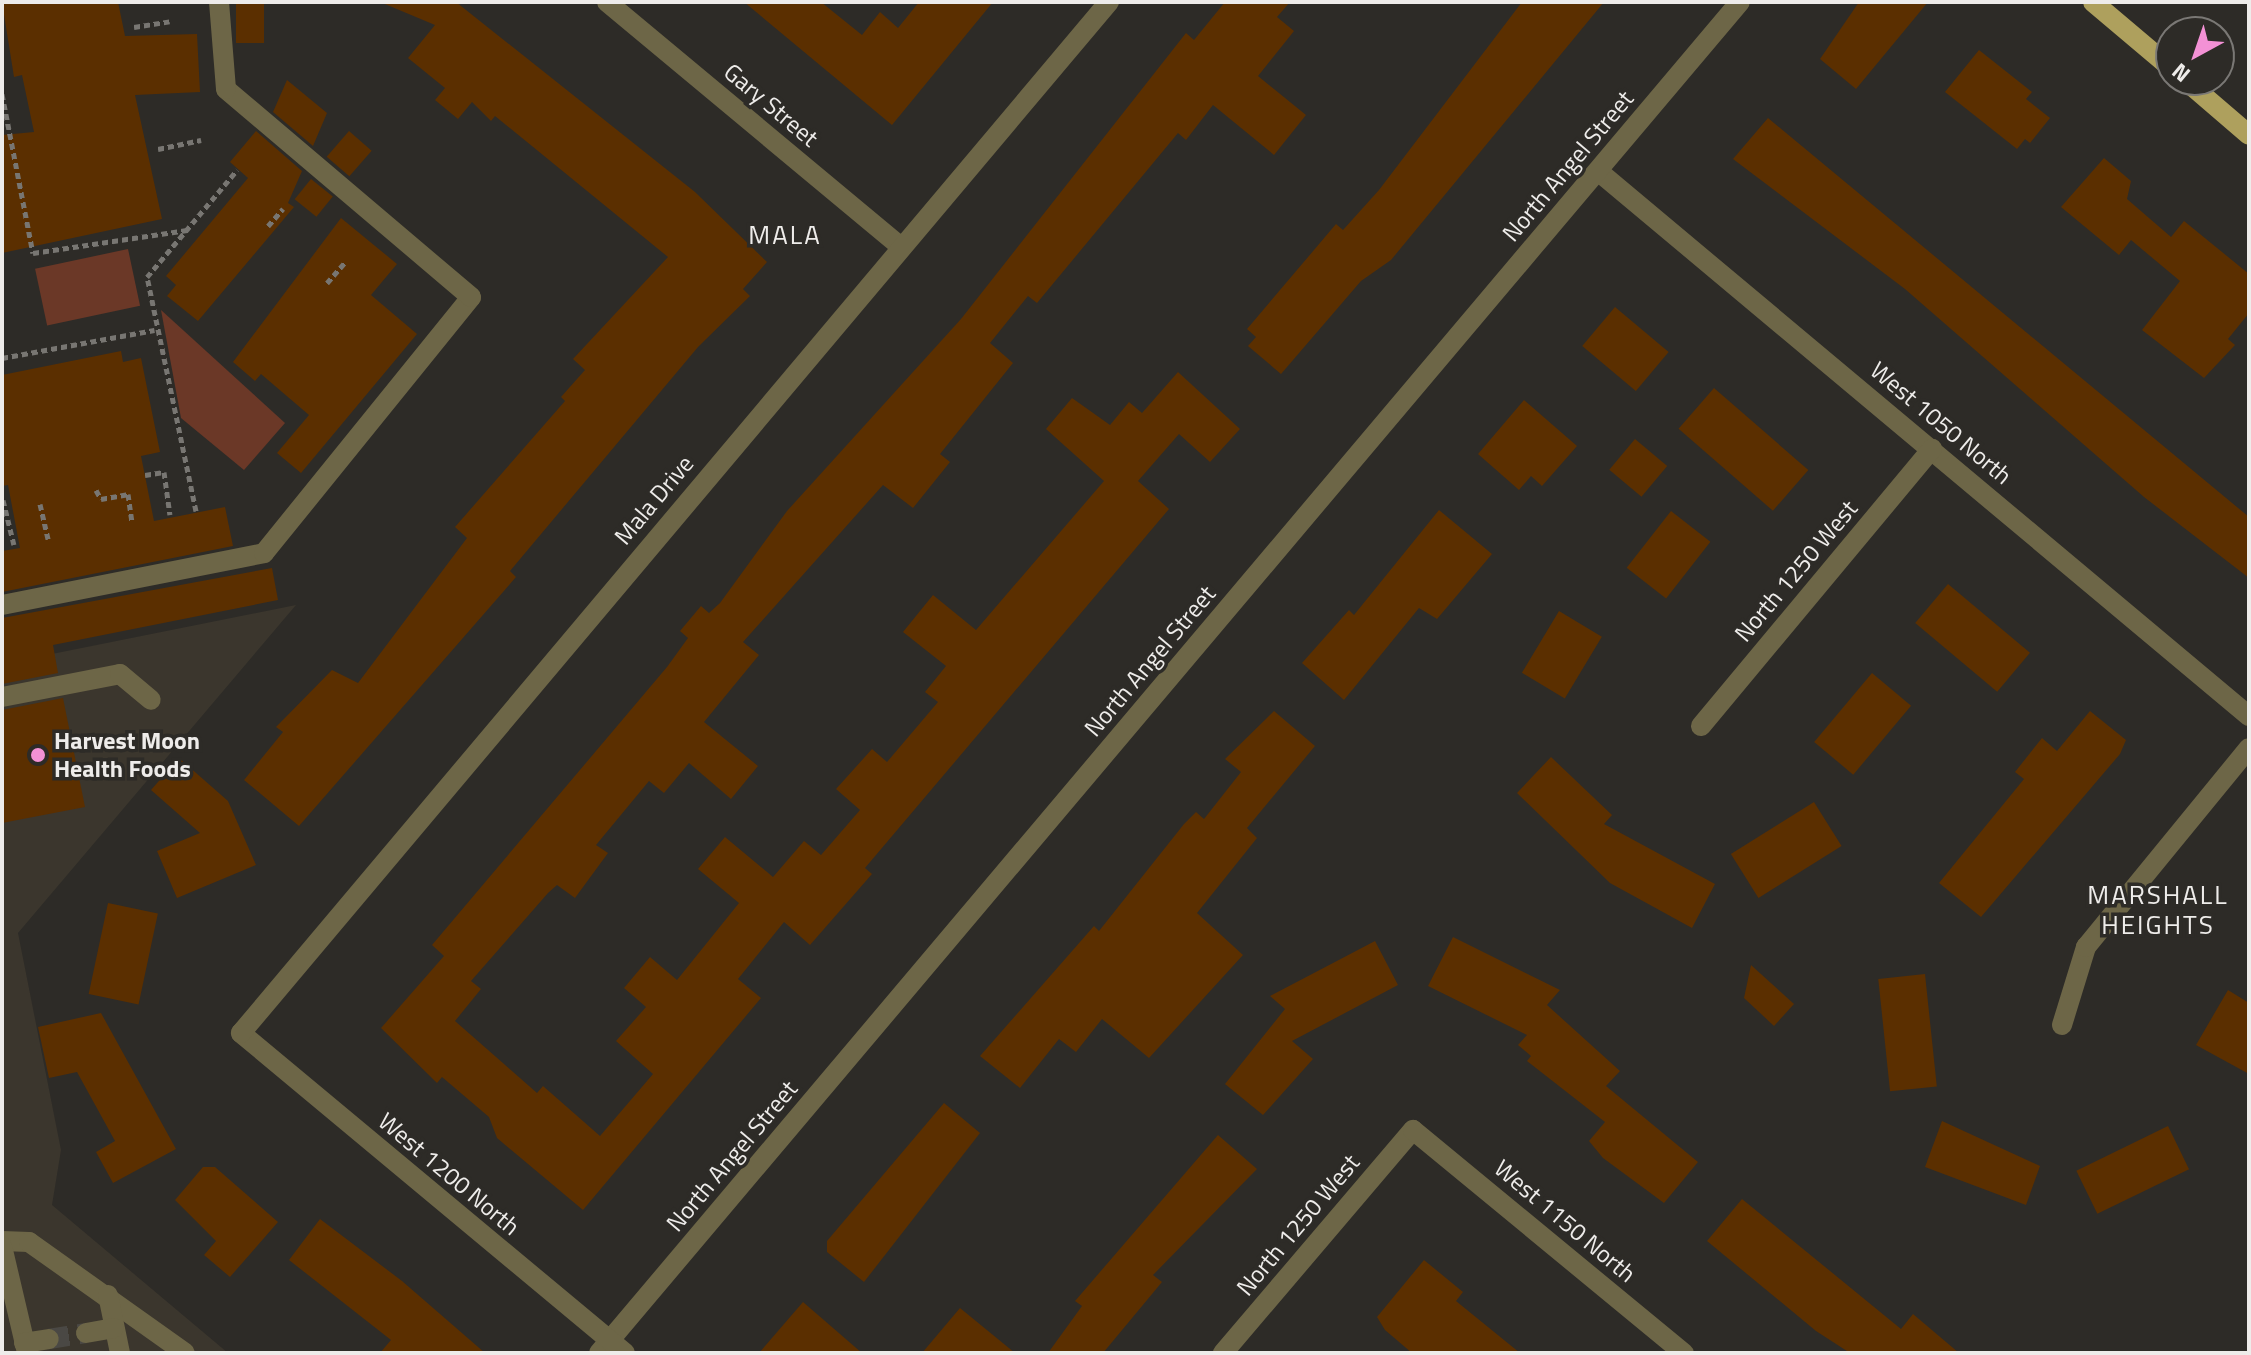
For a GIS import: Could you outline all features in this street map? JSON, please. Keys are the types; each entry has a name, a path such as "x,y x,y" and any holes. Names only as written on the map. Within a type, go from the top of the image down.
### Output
{"main road":[{"path":"2093,2 2155,54"},
{"path":"2204,96 2249,135"}],"street":[{"path":"2,605 264,553 471,297 226,89 219,2"},
{"name":"Gary Street","path":"607,2 901,247"},
{"name":"Mala Drive","path":"241,1033 1109,2"},
{"name":"North Angel Street","path":"611,1349 1740,2"},
{"name":"West 1050 North","path":"1598,171 2249,716"},
{"name":"North 1250 West","path":"1701,726 1932,449"},
{"path":"2,697 120,674 151,700"},
{"path":"2062,1025 2086,947 2249,748"},
{"name":"West 1200 North","path":"241,1033 611,1349"},
{"name":"North 1250 West","path":"1223,1353 1413,1130"},
{"name":"West 1150 North","path":"1413,1130 1684,1353"},
{"path":"49,1339 25,1348 2,1243 29,1242 108,1295 185,1353"},
{"path":"108,1295 120,1353"},
{"path":"86,1333 114,1328"}],"path":[{"path":"134,27 170,21"},
{"path":"2,94 33,253 187,230"},
{"path":"158,149 201,140"},
{"path":"196,511 154,330 147,277 237,170"},
{"path":"268,226 283,209"},
{"path":"327,283 345,262"},
{"path":"2,358 154,330"},
{"path":"145,475 164,472 170,515"},
{"path":"96,490 101,499 128,494 132,523"},
{"path":"3,500 14,545"},
{"path":"40,504 48,539"}],"shaded area":[{"path":"128,249 140,306 47,325 35,269"},
{"path":"161,310 285,423 244,470 181,418"},
{"path":"296,605 18,933 61,1150 52,1205 228,1353 2,1353 2,664"}],"building":[{"path":"2,2 118,2 125,36 197,34 200,92 135,95 162,219 2,253 2,135 34,132 22,75 14,77"},
{"path":"236,2 264,2 264,43 236,43"},
{"path":"380,2 456,2 695,192 767,262 743,289 750,296 698,347 510,571 516,577 299,826 244,780 283,732 276,727 332,670 358,683 467,538 455,527 565,401 561,397 585,370 573,359 668,257 495,116 491,121 472,102 458,119 435,100 445,88 408,58 435,25"},
{"path":"744,2 821,2 862,35 880,12 898,28 919,2 993,2 892,125"},
{"path":"1225,2 1290,2 1277,17 1294,31 1258,76 1306,115 1274,155 1213,105 1186,140 1178,133 1037,303 1028,296 990,343 1013,363 940,454 950,462 913,508 883,485 743,642 759,655 704,722 758,766 731,799 689,763 664,793 649,781 596,845 608,853 575,898 557,885 548,893 471,981 481,989 455,1021 537,1093 543,1086 600,1136 653,1074 616,1041 646,1007 624,988 650,957 677,980 739,903 698,869 725,837 773,877 804,841 821,855 860,810 836,789 872,749 887,762 938,702 925,692 946,666 903,632 933,595 976,630 1104,481 1046,429 1072,398 1110,425 1129,402 1142,413 1178,372 1240,429 1210,462 1179,434 1138,481 1169,509 865,868 872,874 810,945 784,922 738,979 761,998 583,1210 497,1138 489,1117 442,1077 437,1083 381,1028 444,956 432,945 667,667 688,638 680,631 701,606 709,613 720,603 787,511 961,319 1186,33 1194,40"},
{"path":"1522,2 1604,2 1391,260 1361,281 1281,374 1248,346 1256,337 1247,329 1336,224 1343,230 1379,190"},
{"path":"1859,2 1928,2 1856,89 1820,59"},
{"path":"1979,50 2032,92 2026,99 2050,118 2030,143 2025,139 2017,149 1945,92"},
{"path":"287,80 327,113 313,146 273,112"},
{"path":"1768,118 2249,517 2249,578 2144,497 1905,289 1733,159"},
{"path":"256,131 302,171 288,203 294,207 198,321 167,296 176,285 166,276 248,178 230,162"},
{"path":"349,131 372,151 349,176 327,157"},
{"path":"2104,158 2131,181 2127,199 2171,237 2184,221 2249,274 2249,313 2228,339 2235,345 2204,378 2142,330 2180,281 2131,240 2119,255 2061,207"},
{"path":"311,179 333,197 316,217 295,199"},
{"path":"341,218 397,264 371,295 417,334 301,473 277,453 309,415 261,374 255,381 233,362"},
{"path":"1615,307 1669,352 1636,391 1582,346"},
{"path":"121,351 123,362 141,358 160,452 141,456 154,521 225,507 233,546 2,592 2,551 20,548 8,485 2,486 2,375"},
{"path":"1714,388 1808,470 1773,511 1679,429"},
{"path":"1524,400 1577,446 1542,486 1531,476 1519,490 1478,454"},
{"path":"1635,439 1667,466 1641,497 1609,470"},
{"path":"1439,510 1492,554 1437,619 1419,608 1344,700 1302,663 1349,610 1354,615"},
{"path":"1671,511 1710,542 1666,599 1627,568"},
{"path":"272,568 278,600 53,645 58,673 2,684 2,618"},
{"path":"1948,584 2030,653 1997,692 1915,623"},
{"path":"1559,611 1602,637 1565,698 1522,673"},
{"path":"1872,673 1911,706 1853,775 1814,742"},
{"name":"Harvest Moon Health Foods","path":"63,698 85,807 2,823 2,710"},
{"path":"1274,711 1315,746 1247,828 1257,838 1197,913 1243,955 1149,1058 1102,1019 1076,1052 1059,1039 1020,1088 980,1056 1094,926 1099,931 1184,824 1196,812 1204,819 1241,772 1225,759"},
{"path":"2090,711 2126,740 2120,754 1981,917 1939,883 2024,779 2015,772 2042,738 2057,751"},
{"path":"1551,757 1612,815 1604,824 1715,884 1692,928 1610,883 1517,793"},
{"path":"179,758 228,801 256,865 177,898 157,851 200,833 151,790"},
{"path":"1814,802 1842,846 1758,898 1731,854"},
{"path":"108,903 158,914 139,1005 89,994"},
{"path":"1453,937 1560,990 1547,1005 1620,1071 1606,1086 1698,1162 1664,1203 1603,1158 1589,1141 1605,1122 1527,1061 1531,1056 1518,1045 1527,1035 1428,986"},
{"path":"1375,941 1398,985 1292,1041 1313,1059 1263,1115 1225,1084 1285,1009 1270,996"},
{"path":"1751,965 1794,1004 1774,1026 1744,998"},
{"path":"1925,974 1937,1086 1890,1091 1878,979"},
{"path":"2228,990 2249,1003 2249,1074 2196,1045"},
{"path":"101,1013 176,1149 113,1183 96,1152 115,1141 77,1072 49,1078 38,1027"},
{"path":"944,1103 980,1133 864,1282 827,1252 827,1241"},
{"path":"1942,1121 2040,1166 2026,1205 1925,1167"},
{"path":"2168,1126 2189,1169 2097,1214 2076,1171"},
{"path":"1218,1135 1257,1169 1153,1275 1162,1282 1103,1353 1048,1353 1082,1306 1075,1301"},
{"path":"203,1167 215,1167 278,1222 230,1277 204,1255 216,1241 175,1200"},
{"path":"1742,1199 1901,1329 1913,1314 1959,1353 1850,1353 1816,1331 1707,1241"},
{"path":"320,1219 402,1281 485,1353 380,1353 391,1340 289,1260"},
{"path":"1424,1260 1463,1292 1456,1301 1520,1353 1412,1353 1385,1330 1377,1317"},
{"path":"803,1302 862,1353 759,1353"},
{"path":"960,1308 1015,1353 922,1353"}],"tunnel":[{"path":"49,1339 86,1333"}],"place":[{"name":"Harvest Moon Health Foods","path":"38,755"}],"district":[{"name":"MALA","path":"785,235"},
{"name":"MARSHALL HEIGHTS","path":"2158,910"}]}
